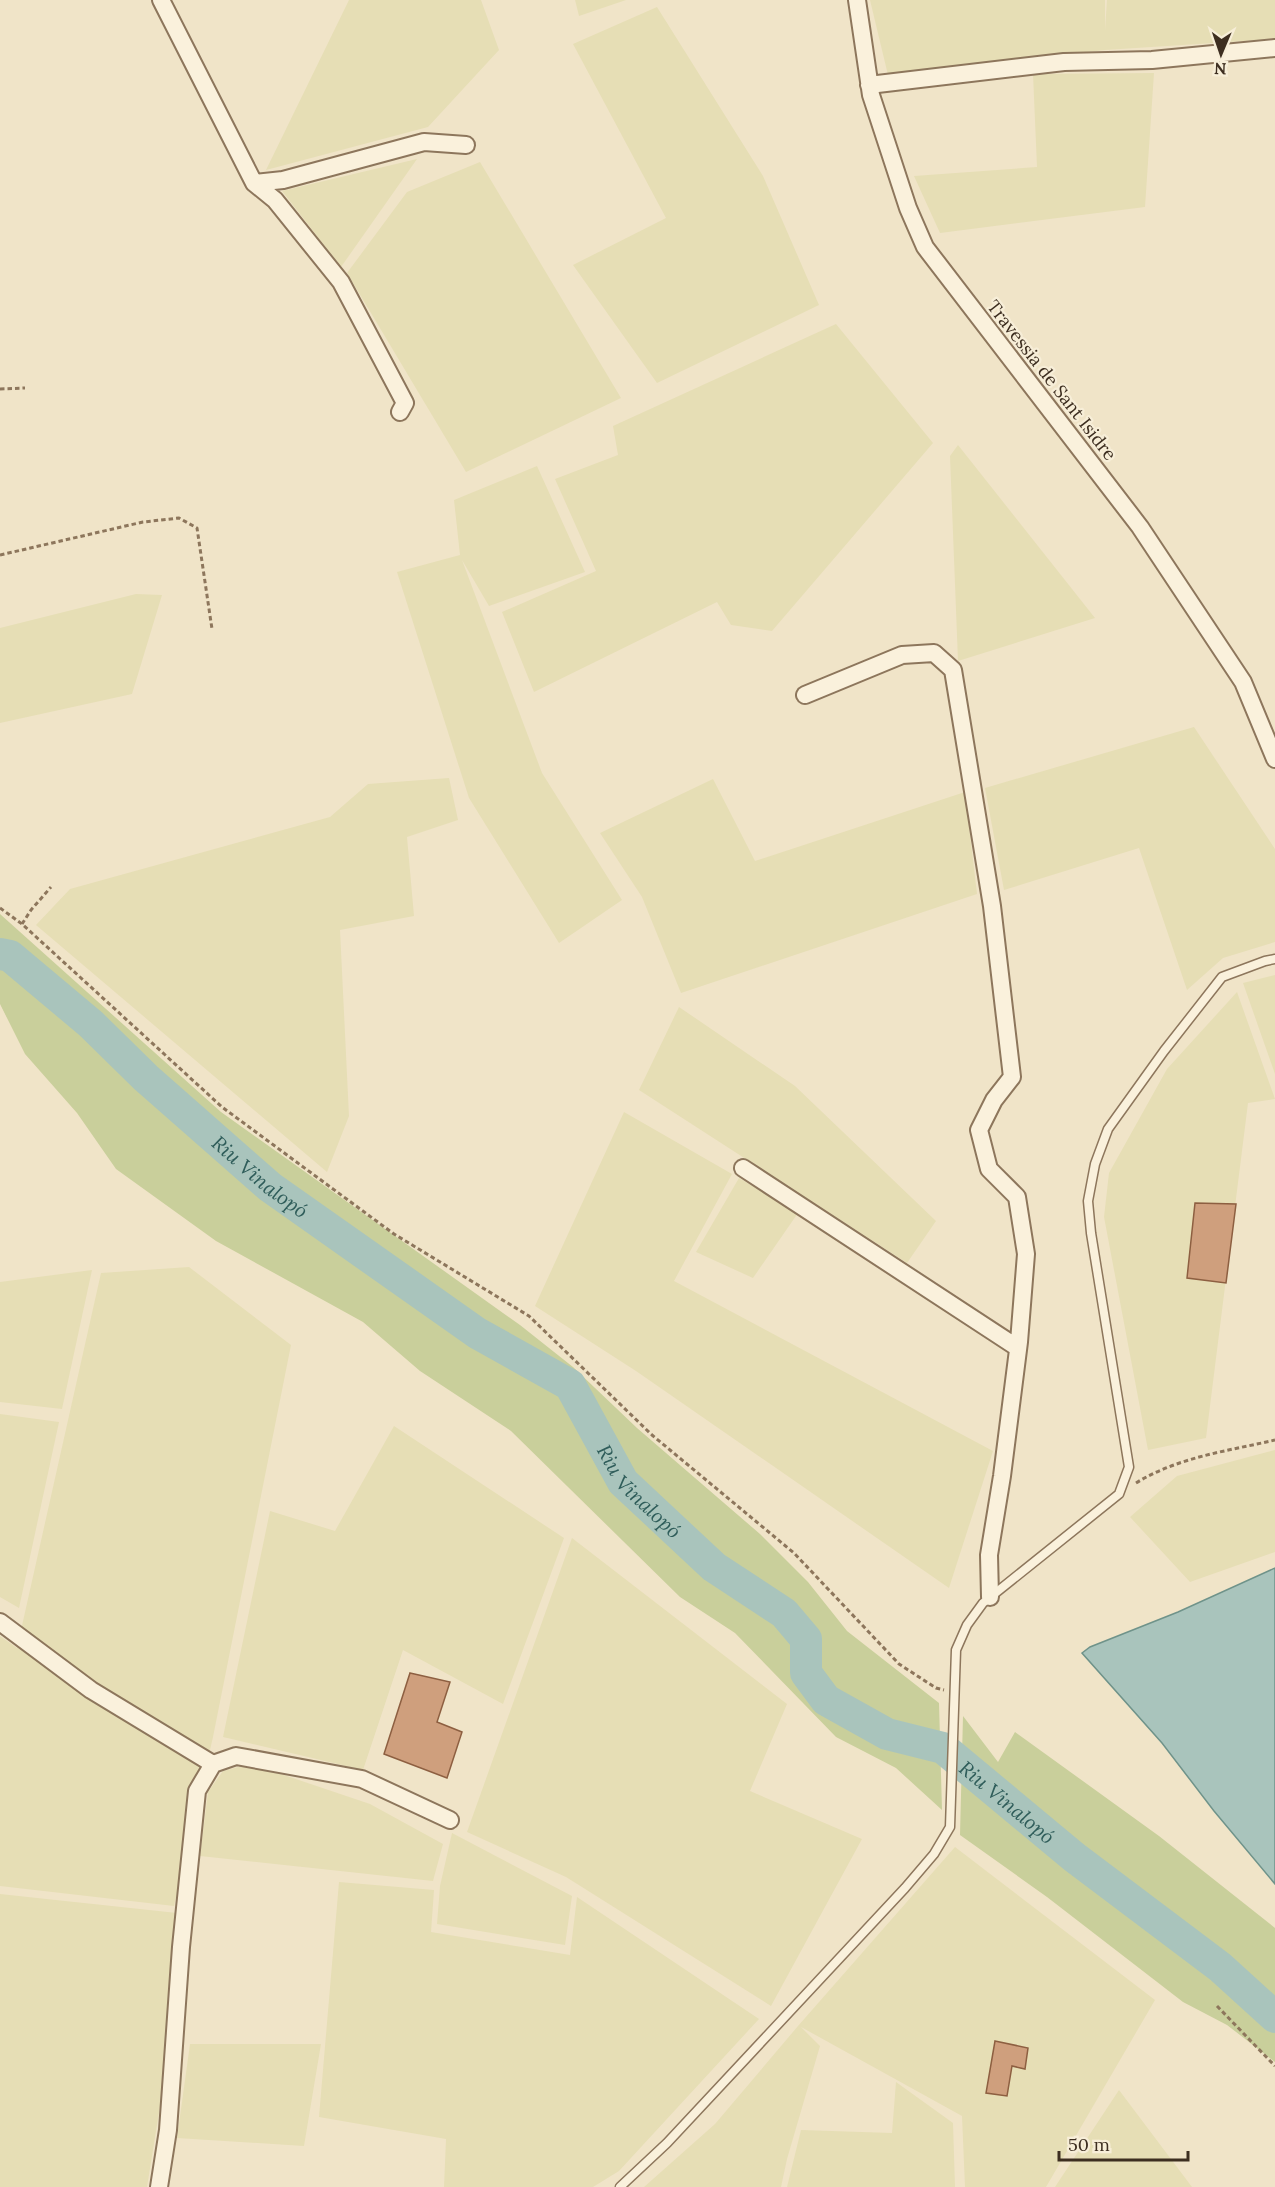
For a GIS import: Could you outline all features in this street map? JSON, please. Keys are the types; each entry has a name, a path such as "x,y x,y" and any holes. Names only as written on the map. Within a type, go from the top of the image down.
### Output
{"street":[{"path":"161,0 255,183 275,200 341,282 405,403 400,412"},
{"name":"Travessia de Sant Isidre","path":"856,0 871,96 908,208 925,247 1140,527 1243,682 1275,759"},
{"path":"869,85 1064,62 1152,60 1275,48"},
{"path":"255,183 283,180 424,142 466,145"},
{"path":"805,695 902,656 934,653 953,670 992,906 1012,1077 994,1100 979,1130 989,1169 1017,1197 1026,1254 1018,1348 1002,1476 989,1555 990,1597"},
{"path":"743,1168 1018,1348"},
{"path":"0,1622 91,1690 213,1764"},
{"path":"159,2187 168,2130 181,1947 197,1791 213,1764 236,1756 362,1779 450,1820"}],"lane":[{"path":"620,2187 667,2143 905,1888 934,1854 950,1827 956,1650 967,1625 983,1603 1119,1494 1129,1467 1091,1233 1088,1201 1095,1164 1108,1129 1164,1051 1222,977 1275,959"}],"path":[{"path":"0,389 25,388"},
{"path":"0,555 143,522 179,518 196,528 212,629"},
{"path":"22,924 51,887"},
{"path":"0,908 22,924 222,1107 394,1234 529,1316 652,1435 794,1553 899,1664 936,1688 953,1692"},
{"path":"1119,1494 1152,1473 1180,1462 1275,1440"},
{"path":"1218,2006 1275,2066"}],"shaded area":[{"path":"349,0 481,0 499,50 428,127 266,170"},
{"path":"575,0 626,0 579,16"},
{"path":"870,0 1105,0 1105,30 1107,0 1275,0 1275,39 1105,50 888,75"},
{"path":"657,7 763,176 819,305 657,383 573,265 666,218 573,44"},
{"path":"1154,73 1145,207 940,233 914,176 1037,167 1033,74"},
{"path":"417,159 341,267 282,191"},
{"path":"480,162 621,398 466,472 347,273 407,192"},
{"path":"836,324 933,443 772,631 731,625 717,602 534,692 502,612 596,571 555,479 618,455 613,426"},
{"path":"958,445 1095,618 958,661 950,456"},
{"path":"537,466 585,572 489,606 462,560 542,773 622,900 559,943 469,798 397,572 460,555 454,500"},
{"path":"136,594 162,595 132,694 0,723 0,628"},
{"path":"1194,727 1275,849 1275,942 1223,958 1187,990 1139,848 1004,890 985,788"},
{"path":"449,778 458,820 407,837 414,916 340,930 349,1116 327,1172 36,925 70,889 330,817 368,784"},
{"path":"713,779 755,861 965,792 977,894 681,993 642,897 600,833"},
{"path":"1275,975 1275,1074 1243,983"},
{"path":"1237,992 1275,1099 1248,1103 1206,1438 1148,1450 1104,1217 1109,1173 1167,1069"},
{"path":"679,1007 795,1086 936,1221 907,1263 639,1090"},
{"path":"624,1112 732,1174 674,1281 993,1451 949,1588 636,1371 535,1306"},
{"path":"739,1178 798,1213 753,1278 696,1252"},
{"path":"189,1267 291,1345 213,1737 174,1906 0,1886 0,1636 17,1648 101,1273"},
{"path":"92,1270 62,1409 0,1402 0,1282"},
{"path":"0,1414 59,1422 19,1608 0,1597"},
{"path":"394,1426 564,1538 503,1704 403,1650 363,1770 223,1737 270,1511 335,1531"},
{"path":"1275,1450 1275,1552 1190,1582 1130,1517 1177,1476"},
{"path":"572,1538 787,1704 750,1791 862,1839 771,2006 566,1877 467,1832"},
{"path":"242,1766 275,1772 370,1804 443,1844 433,1881 200,1856 208,1792 223,1771"},
{"path":"452,1833 572,1896 565,1945 437,1924 440,1886"},
{"path":"955,1847 1155,2000 1046,2187 965,2187 962,2116 801,2027 820,2046 781,2187 644,2187 715,2124"},
{"path":"339,1882 434,1890 431,1932 570,1955 577,1897 759,2019 619,2171 593,2187 444,2187 446,2139 319,2117"},
{"path":"0,1894 177,1913 162,2094 147,2187 0,2187"},
{"path":"190,2044 321,2044 304,2146 177,2138"},
{"path":"896,2082 953,2123 955,2187 787,2187 801,2130 892,2133"},
{"path":"1119,2090 1192,2187 1055,2187"}],"green space":[{"path":"0,914 221,1112 520,1325 573,1367 637,1428 760,1534 808,1582 847,1631 939,1703 942,1810 896,1768 836,1737 735,1633 680,1597 511,1431 420,1371 363,1322 216,1241 116,1169 77,1113 25,1054 0,1004"},
{"path":"963,1716 998,1762 1015,1732 1159,1836 1275,1928 1275,2062 1227,2025 1183,2002 1047,1897 960,1835"}],"water":[{"path":"1275,1568 1275,1884 1214,1811 1162,1743 1082,1653 1090,1647 1178,1612"}],"building":[{"path":"1195,1203 1236,1204 1226,1283 1187,1278"},
{"path":"410,1673 450,1682 437,1722 462,1732 447,1778 384,1754"},
{"path":"995,2041 1028,2048 1025,2069 1012,2066 1007,2096 986,2093"}],"waterway":[{"name":"Riu Vinalopó","path":"0,954 10,956 91,1024 146,1078 270,1187 477,1333 570,1385 623,1482 714,1567 784,1613 806,1639 806,1673 826,1700 887,1734 943,1748 1074,1857 1220,1967 1275,2017"}]}
